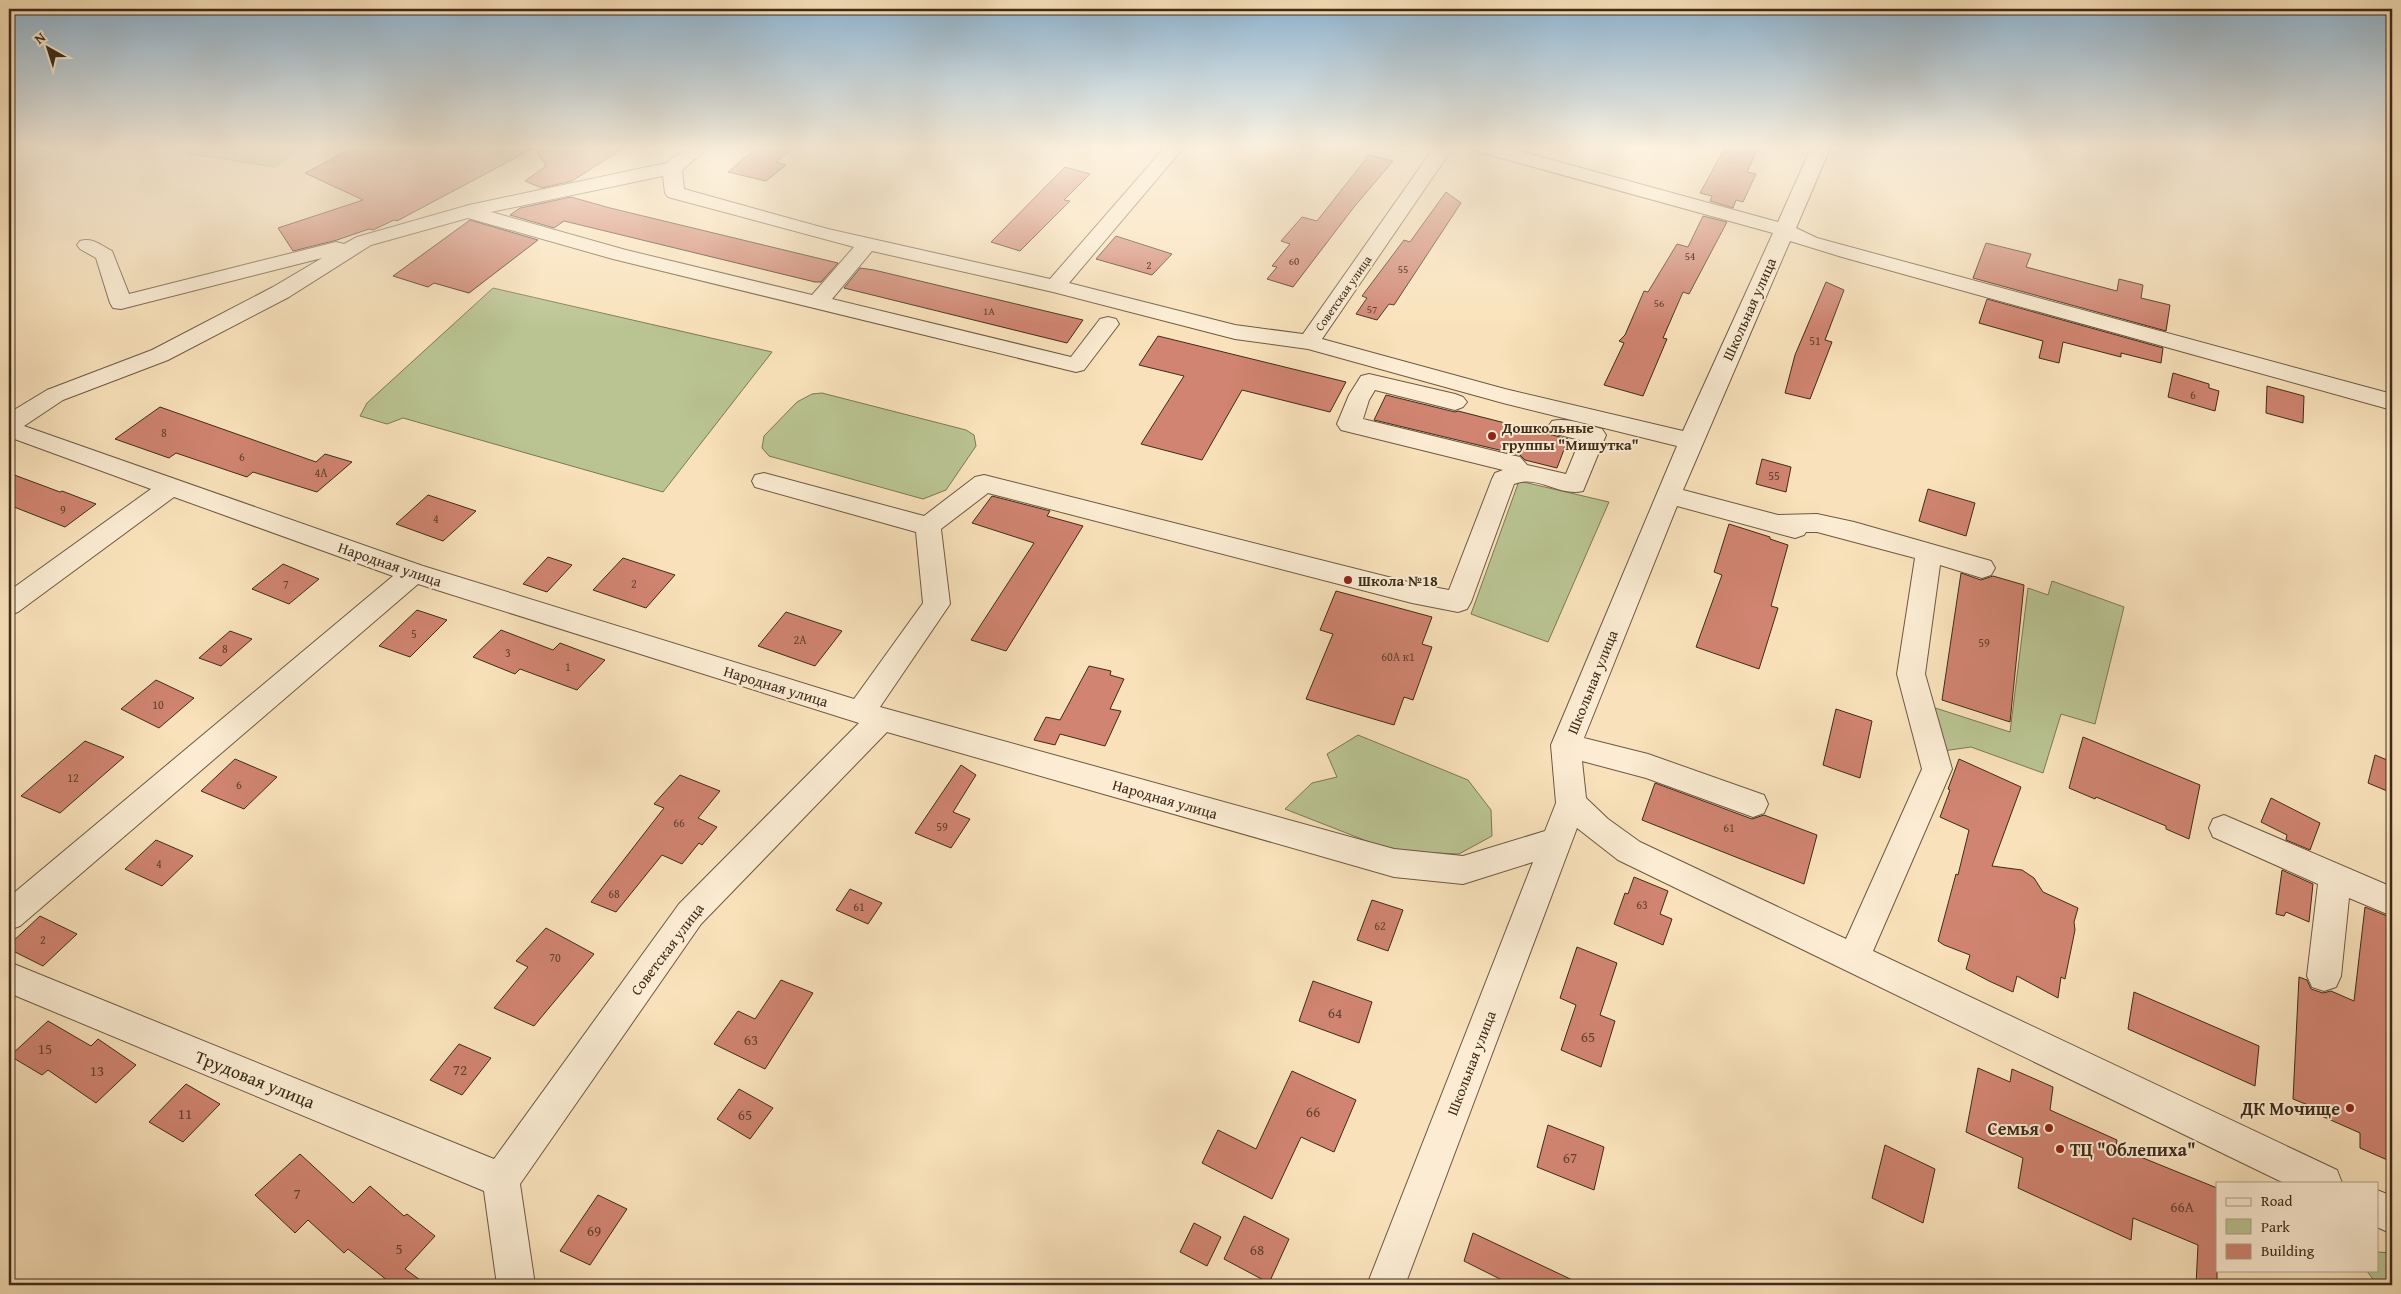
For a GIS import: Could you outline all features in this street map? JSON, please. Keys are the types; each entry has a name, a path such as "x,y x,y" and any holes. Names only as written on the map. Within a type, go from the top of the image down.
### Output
{"street":[{"path":"87,245 105,255 121,303 364,241 489,206"},
{"path":"727,206 868,243 1055,286 1235,332 1309,342 1503,396 1691,441"},
{"path":"1055,286 1124,206"},
{"name":"Советская улица","path":"1309,342 1403,206"},
{"path":"1698,206 1784,230 1810,242 1849,253 2392,402"},
{"name":"Школьная улица","path":"1386,1285 1571,803 1566,745 1691,441 1795,206"},
{"path":"469,211 620,255 1076,365 1108,324"},
{"path":"9,424 55,395 160,355 281,292 364,241"},
{"path":"817,303 868,243"},
{"path":"764,480 928,526 984,483 1412,593 1458,602 1504,479 1520,472 1574,486 1594,435 1369,381 1349,424 1511,463 1520,472"},
{"name":"Народная улица","path":"9,429 414,573 871,716 1394,863 1463,870 1556,841"},
{"path":"9,605 171,487"},
{"path":"1670,494 1811,534"},
{"path":"1779,524 1817,523 1854,531 1982,568"},
{"name":"Советская улица","path":"500,1180 690,914 871,716 936,604 928,526"},
{"path":"1854,957 1937,769 1911,674 1929,553"},
{"path":"9,916 414,573"},
{"path":"1566,745 1648,766 1753,804"},
{"path":"1571,803 1597,828 1629,850 2322,1182"},
{"path":"2224,828 2392,902"},
{"path":"2324,976 2335,878"},
{"name":"Трудовая улица","path":"9,977 500,1180"},
{"path":"500,1180 516,1285"},
{"path":"2378,1208 2392,1215"}],"green space":[{"path":"493,288 772,352 663,492 403,418 387,424 360,416 367,403"},
{"path":"822,393 966,430 974,435 976,446 946,490 923,499 769,456 762,448 764,436 797,402 812,394"},
{"path":"1519,481 1609,502 1548,642 1471,614"},
{"path":"2052,581 2124,607 2095,724 2061,714 2043,773 1971,747 1943,751 1926,705 2010,732 2028,588 2048,595"},
{"path":"1358,735 1468,780 1491,810 1492,836 1459,854 1411,852 1377,845 1285,809 1312,783 1337,777 1327,754"},
{"path":"2378,1252 2392,1253 2392,1285 2377,1285 2368,1272 2378,1272"}],"building":[{"path":"344,206 424,206 397,221 394,220 373,230 369,229 337,240 293,251 278,228"},
{"path":"604,206 838,263 821,282 815,282 564,221 554,228 510,215 520,208"},
{"path":"1026,206 1065,206 1020,251 991,242"},
{"path":"1329,206 1355,206 1293,287 1267,279 1277,267 1272,266 1290,244 1281,241 1302,217 1317,221"},
{"path":"1436,206 1459,206 1394,305 1389,304 1377,320 1356,314 1367,298 1362,296 1404,240 1410,242"},
{"path":"1703,216 1727,222 1689,294 1683,292 1663,338 1667,339 1643,396 1604,385 1624,343 1619,341 1625,335 1644,291 1648,292 1677,244 1688,247"},
{"path":"470,220 538,240 469,293 434,283 428,287 393,276"},
{"path":"1116,236 1172,254 1152,275 1096,259"},
{"path":"1986,243 2031,254 2026,267 2117,291 2119,279 2143,285 2141,298 2170,305 2166,331 1973,278"},
{"path":"860,268 1083,320 1067,343 844,288"},
{"path":"1826,282 1844,290 1825,340 1832,342 1810,399 1785,393 1795,355"},
{"path":"1987,299 2163,348 2161,363 2121,353 2121,357 2063,342 2059,363 2039,358 2043,341 1979,323"},
{"path":"1158,336 1346,382 1330,412 1242,390 1202,460 1141,444 1184,376 1139,365"},
{"path":"2173,373 2209,384 2209,388 2219,391 2215,411 2168,397"},
{"path":"2267,386 2304,396 2303,423 2266,413"},
{"name":"Дошкольные группы \"Мишутка\"","path":"1386,395 1568,439 1557,468 1525,460 1520,455 1374,420"},
{"path":"160,407 316,462 325,454 352,462 317,492 253,472 247,477 176,453 169,458 115,439"},
{"path":"1762,459 1791,467 1786,492 1756,484"},
{"path":"9,473 96,504 65,527 9,505"},
{"path":"1928,489 1975,503 1966,536 1919,521"},
{"path":"428,495 476,511 443,541 396,524"},
{"path":"992,496 1050,511 1047,516 1083,526 1006,651 971,640 1034,543 972,523"},
{"path":"1729,524 1770,537 1770,539 1788,545 1771,606 1778,608 1759,669 1696,647 1722,575 1714,572"},
{"path":"548,557 572,565 547,592 523,584"},
{"path":"623,558 675,575 646,608 593,590"},
{"path":"283,564 319,579 289,604 252,589"},
{"path":"1961,573 1981,580 1993,576 2024,585 2010,722 1942,700"},
{"path":"1336,591 1432,617 1422,644 1432,647 1413,700 1404,697 1394,725 1306,699 1333,634 1320,630"},
{"path":"417,610 447,620 410,657 379,646"},
{"path":"786,612 842,631 815,666 758,646"},
{"path":"501,630 553,650 560,643 605,660 577,690 520,669 515,674 473,657"},
{"path":"230,631 252,639 221,666 199,658"},
{"path":"1089,666 1111,671 1110,675 1124,679 1110,709 1121,711 1105,746 1060,734 1055,745 1034,740 1046,717 1060,720"},
{"path":"156,680 194,698 159,728 121,709"},
{"path":"1836,709 1872,721 1860,778 1823,765"},
{"path":"2083,737 2200,785 2189,839 2166,829 2166,826 2069,788"},
{"path":"85,741 124,757 60,813 21,796"},
{"path":"2375,755 2392,762 2392,793 2368,783"},
{"path":"235,759 277,777 244,809 201,791"},
{"path":"1959,759 2021,787 1992,866 2022,870 2034,878 2043,892 2078,908 2065,979 2061,977 2058,998 2017,976 2013,992 1989,981 1966,969 1970,955 1938,941 1956,874 1958,875 1969,830 1940,817"},
{"path":"961,765 976,775 953,812 970,819 951,848 915,833"},
{"path":"680,775 720,791 698,818 717,827 702,845 699,843 682,864 662,855 616,912 591,902 664,808 654,804"},
{"path":"1655,783 1752,819 1764,815 1817,835 1804,884 1642,820"},
{"path":"2271,798 2320,823 2310,850 2286,840 2287,835 2261,822"},
{"path":"156,840 193,856 162,886 125,869"},
{"path":"2282,870 2313,884 2309,922 2286,912 2284,916 2276,914"},
{"path":"1634,877 1668,891 1660,914 1672,919 1663,945 1614,924 1625,893 1628,894"},
{"path":"850,889 882,903 868,924 836,910"},
{"path":"1372,900 1403,910 1388,951 1357,940"},
{"path":"2365,907 2392,918 2392,1162 2360,1148 2360,1133 2308,1110 2308,1105 2293,1099 2299,977 2307,980 2311,989 2323,993 2331,991 2354,1001"},
{"path":"40,916 77,934 43,966 9,949 9,945"},
{"path":"546,928 594,954 534,1026 494,1008 528,967 516,961"},
{"path":"1577,947 1617,963 1600,1015 1615,1021 1601,1067 1561,1050 1576,1005 1560,998"},
{"path":"781,980 813,993 765,1069 714,1044 738,1011 755,1019"},
{"path":"1313,981 1372,1002 1359,1043 1299,1021"},
{"path":"2134,992 2259,1046 2255,1086 2128,1029"},
{"path":"48,1021 91,1046 98,1039 136,1065 96,1103 48,1070 42,1075 10,1056"},
{"path":"459,1044 491,1058 462,1095 430,1080"},
{"name":"ТЦ \"Облепиха\"","path":"1978,1068 2010,1082 2012,1069 2053,1087 2050,1110 2117,1140 2116,1147 2216,1188 2217,1285 2196,1285 2198,1245 2133,1218 2131,1240 2018,1188 2023,1158 1966,1132"},
{"path":"1292,1071 1356,1100 1334,1152 1301,1137 1272,1199 1202,1163 1218,1130 1256,1149"},
{"path":"186,1084 220,1104 183,1142 149,1122"},
{"path":"739,1089 773,1108 750,1139 717,1119"},
{"path":"1548,1125 1604,1147 1594,1190 1537,1167"},
{"path":"1885,1145 1935,1169 1923,1223 1872,1198"},
{"path":"300,1154 353,1203 370,1186 404,1216 407,1214 435,1236 405,1269 427,1285 393,1285 348,1249 344,1253 308,1220 295,1233 255,1195"},
{"path":"598,1195 627,1209 590,1265 560,1251"},
{"path":"1244,1216 1289,1239 1269,1283 1224,1259"},
{"path":"1194,1223 1221,1237 1207,1266 1180,1252"},
{"path":"1473,1233 1583,1285 1512,1285 1464,1261"}],"place":[{"name":"Дошкольные группы \"Мишутка\"","path":"1492,436"},
{"name":"Школа №18","path":"1348,580"},
{"name":"ДК Мочище","path":"2350,1108"},
{"name":"Семья","path":"2049,1128"},
{"name":"ТЦ \"Облепиха\"","path":"2060,1149"}]}
